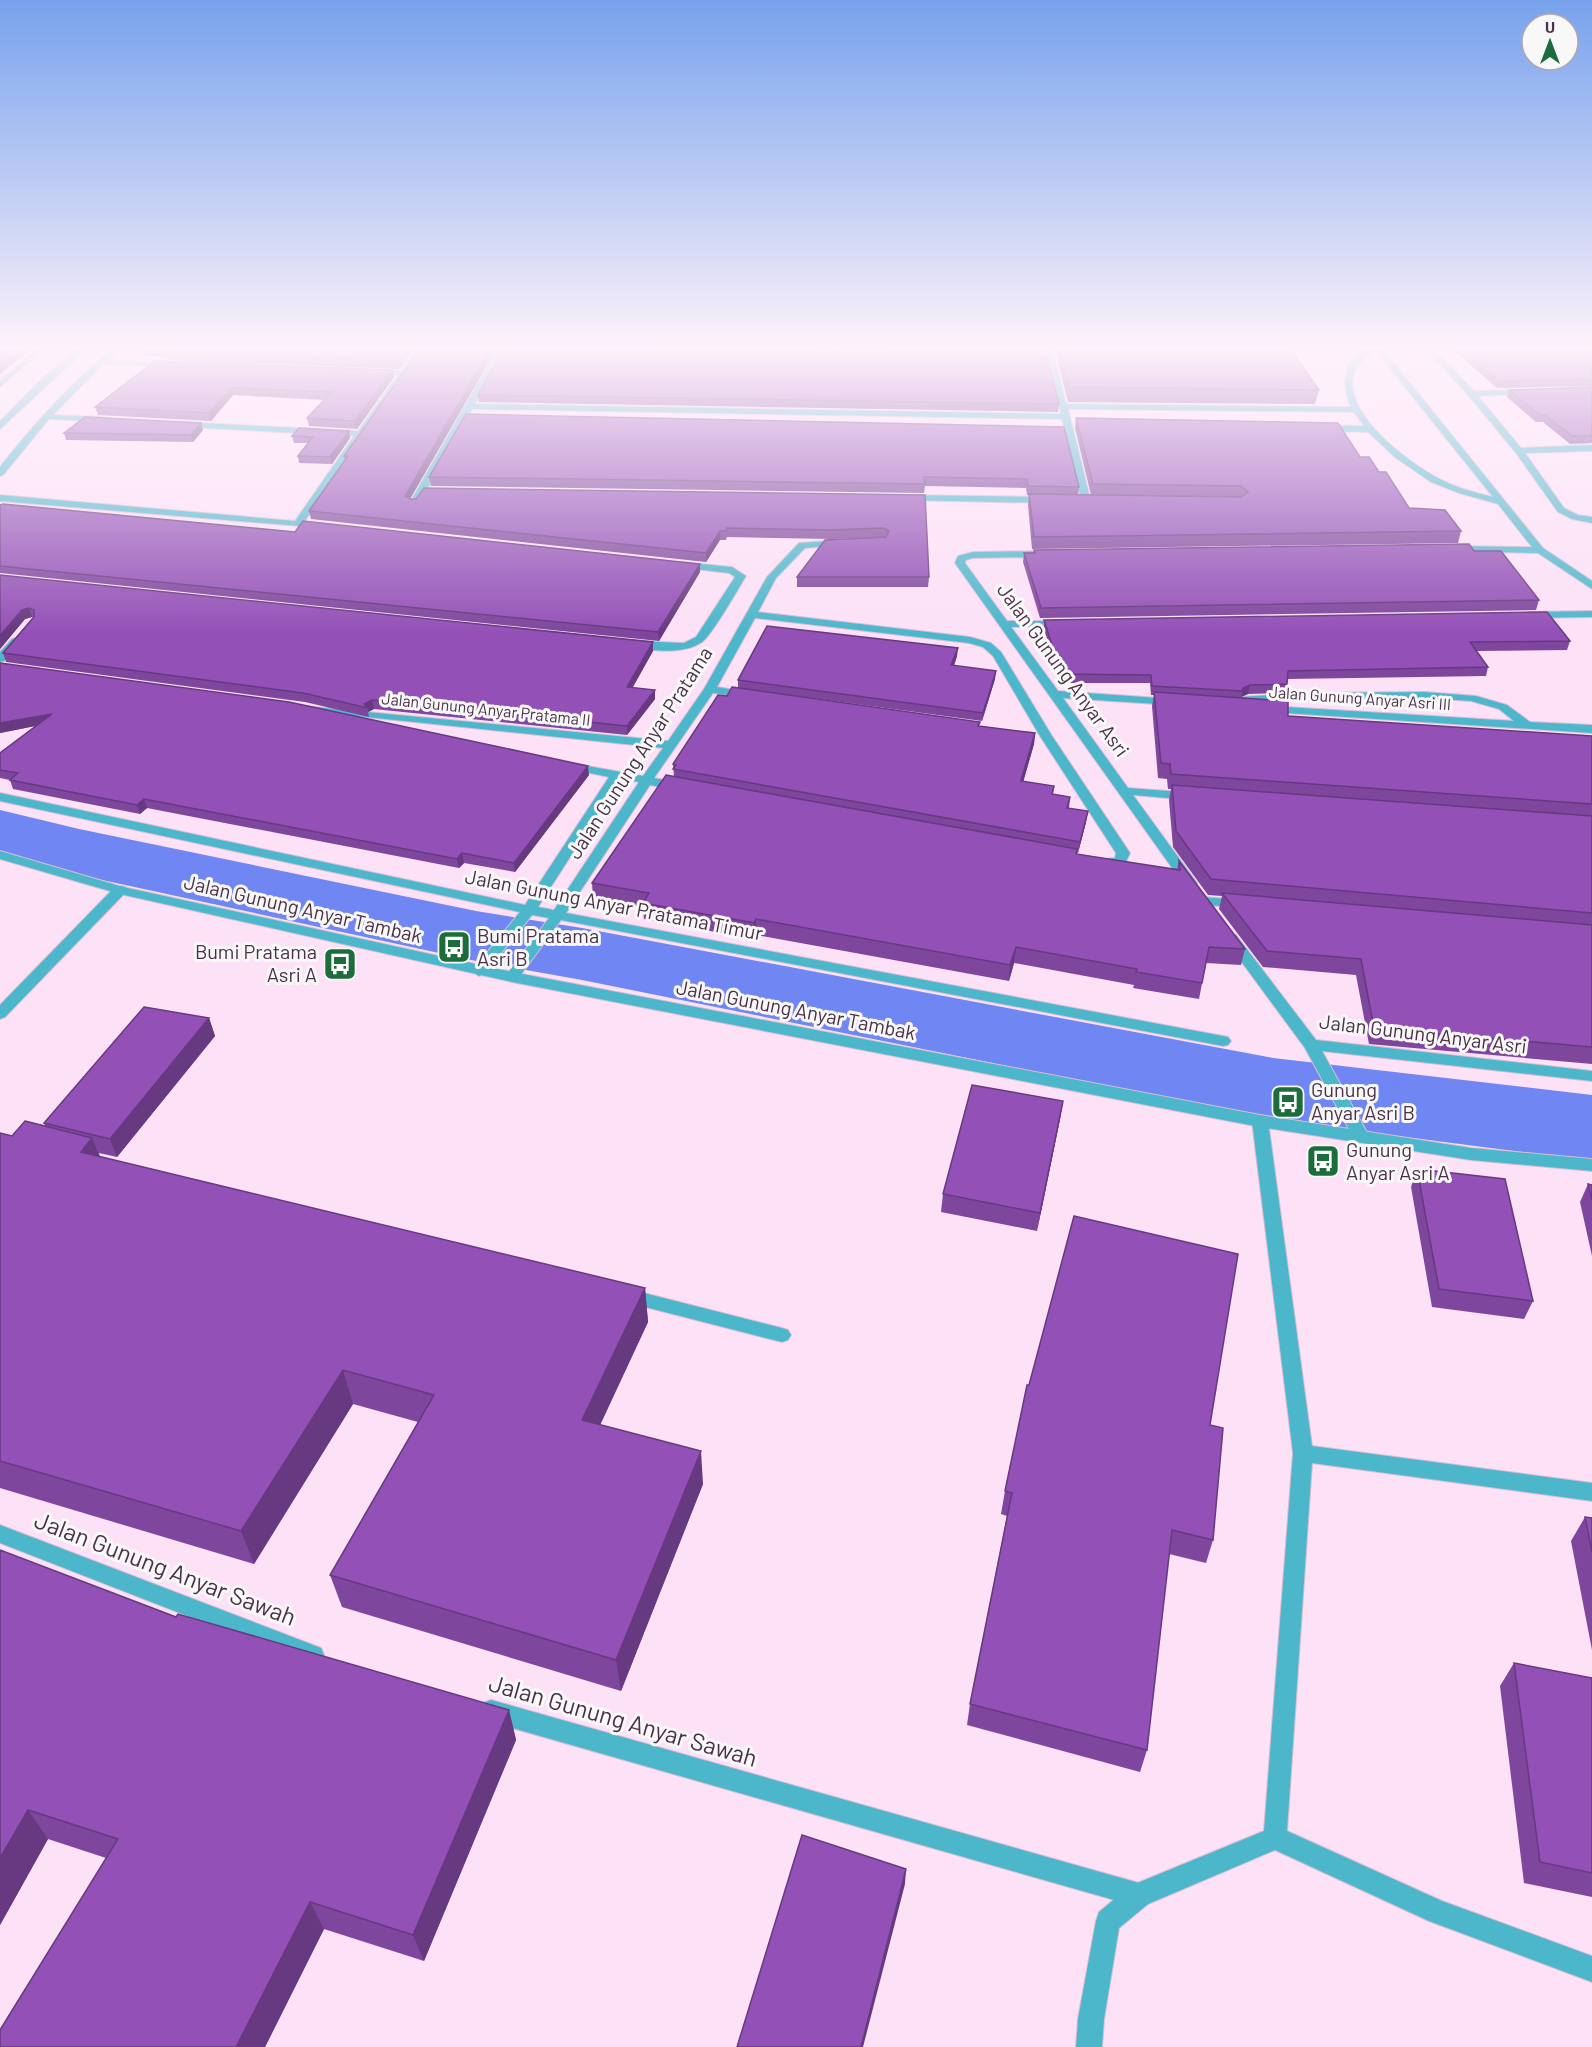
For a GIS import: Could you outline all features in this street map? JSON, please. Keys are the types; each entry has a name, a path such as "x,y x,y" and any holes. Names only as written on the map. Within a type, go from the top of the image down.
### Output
{"street":[{"path":"0,473 25,442"},
{"path":"298,523 355,442"},
{"path":"414,504 449,442"},
{"path":"1072,442 1086,501"},
{"path":"1381,442 1391,452 1427,476 1456,490 1500,502"},
{"path":"1452,442 1540,550 1592,586"},
{"path":"1511,442 1561,510 1575,517 1592,519"},
{"path":"1519,451 1592,448"},
{"path":"420,491 432,491"},
{"path":"0,498 333,527"},
{"path":"896,498 1063,500"},
{"path":"1074,501 1110,501"},
{"name":"Jalan Gunung Anyar Pratama","path":"512,977 558,916 646,781 710,689 772,577 798,548 809,543 851,543"},
{"path":"1439,549 1540,550"},
{"name":"Jalan Gunung Anyar Asri","path":"1057,554 973,555 962,558 960,563 1203,901 1315,1051 1362,1138"},
{"path":"623,642 670,647 686,646 700,639 741,576 732,570 673,564"},
{"path":"752,614 970,640 987,645 997,654 1040,735 1124,853 1120,861 1098,863"},
{"path":"1516,615 1592,614"},
{"path":"1004,624 1075,623"},
{"path":"0,659 25,630"},
{"path":"710,689 756,696"},
{"path":"1054,694 1182,703"},
{"name":"Jalan Gunung Anyar Asri III","path":"1526,725 1503,707 1472,698 1425,695 1302,696 1228,703 1526,725 1592,729"},
{"name":"Jalan Gunung Anyar Pratama II","path":"411,731 290,706 672,745"},
{"path":"559,762 693,789"},
{"name":"Jalan Gunung Anyar Pratama","path":"479,970 529,910 616,774"},
{"path":"1124,791 1206,797"},
{"name":"Jalan Gunung Anyar Pratama Timur","path":"0,796 558,916 1223,1041"},
{"name":"Jalan Gunung Anyar Tambak","path":"0,855 120,890 512,977 1260,1121 1471,1154 1592,1165"},
{"path":"0,1014 120,890"},
{"path":"1203,901 1250,905"},
{"name":"Jalan Gunung Anyar Asri","path":"1315,1051 1592,1076"},
{"path":"1260,1121 1303,1453 1275,1838"},
{"path":"610,1291 782,1335"},
{"path":"1303,1453 1592,1492"},
{"name":"Jalan Gunung Anyar Sawah","path":"0,1534 335,1664"},
{"name":"Jalan Gunung Anyar Sawah","path":"472,1706 1139,1895"},
{"path":"1089,2047 1091,2019 1108,1921 1139,1895 1275,1838 1438,1912 1592,1969"}],"building":[{"path":"309,442 341,442 330,457 298,456"},
{"path":"354,442 437,442 405,496 410,499 416,499 424,488 925,495 929,577 797,577 825,540 886,537 889,531 884,528 832,530 727,528 726,531 720,531 706,553 309,511 348,456 344,456"},
{"path":"450,442 1068,442 1079,487 1028,486 1027,479 924,477 925,484 429,477"},
{"path":"1082,442 1350,442 1360,457 1369,457 1379,472 1386,472 1409,508 1445,510 1461,531 1034,537 1029,494 1241,497 1248,492 1241,486 1093,484"},
{"path":"0,505 295,532 303,521 700,564 658,632 0,566"},
{"path":"1469,544 1474,551 1501,551 1539,600 1041,608 1024,553 1035,553 1034,550"},
{"path":"0,575 653,642 627,687 655,690 627,726 372,700 364,704 368,708 303,693 3,653 34,617 34,610 29,608 22,610 0,636"},
{"path":"1547,612 1570,641 1470,642 1488,667 1288,671 1287,684 1250,685 1242,691 1152,686 1151,675 1061,674 1044,620"},
{"path":"767,626 958,648 951,665 996,671 983,713 738,680"},
{"path":"0,663 289,702 588,766 514,863 462,853 457,859 144,799 137,805 10,780 18,773 0,770 0,753 52,714 0,723"},
{"path":"732,687 980,722 978,726 1035,733 1021,781 1054,786 1052,794 1070,797 1067,808 1088,811 1080,842 673,769 676,765 673,764 718,695 727,696"},
{"path":"1154,692 1288,701 1288,716 1592,736 1592,804 1171,774 1170,764 1161,763"},
{"path":"666,775 1077,849 1076,854 1180,870 1179,861 1245,949 1209,947 1202,983 1016,947 1010,965 756,919 754,923 643,903 649,893 592,883"},
{"path":"1172,785 1592,816 1592,913 1211,879 1176,831"},
{"path":"1222,893 1592,925 1592,1047 1374,1028 1361,959 1267,951"},
{"path":"144,1007 209,1018 110,1139 44,1123"},
{"path":"972,1085 1063,1101 1040,1213 943,1194"},
{"path":"25,1121 92,1138 81,1152 645,1288 582,1420 701,1451 616,1660 330,1575 434,1395 343,1370 241,1531 0,1461 0,1133 12,1136"},
{"path":"1417,1169 1505,1179 1533,1301 1439,1289"},
{"path":"1588,1184 1592,1185 1592,1200"},
{"path":"1074,1216 1238,1254 1210,1425 1223,1428 1213,1540 1172,1530 1147,1750 970,1704 1012,1493 1005,1491 1027,1385 1029,1385"},
{"path":"1585,1517 1592,1518 1592,1552"},
{"path":"0,1550 176,1617 178,1614 509,1710 413,1935 310,1902 236,2047 0,2047 0,2030 118,1839 28,1810 0,1858"},
{"path":"1514,1663 1592,1678 1592,1873 1540,1862"},
{"path":"802,1835 906,1869 861,2047 737,2047"}],"waterway":[{"path":"0,832 79,852 476,936 582,954 1273,1089 1592,1128"}],"place":[{"name":"Bumi Pratama Asri B","path":"454,947"},
{"name":"Bumi Pratama Asri A","path":"340,964"},
{"name":"Gunung Anyar Asri B","path":"1288,1102"},
{"name":"Gunung Anyar Asri A","path":"1323,1161"}]}
